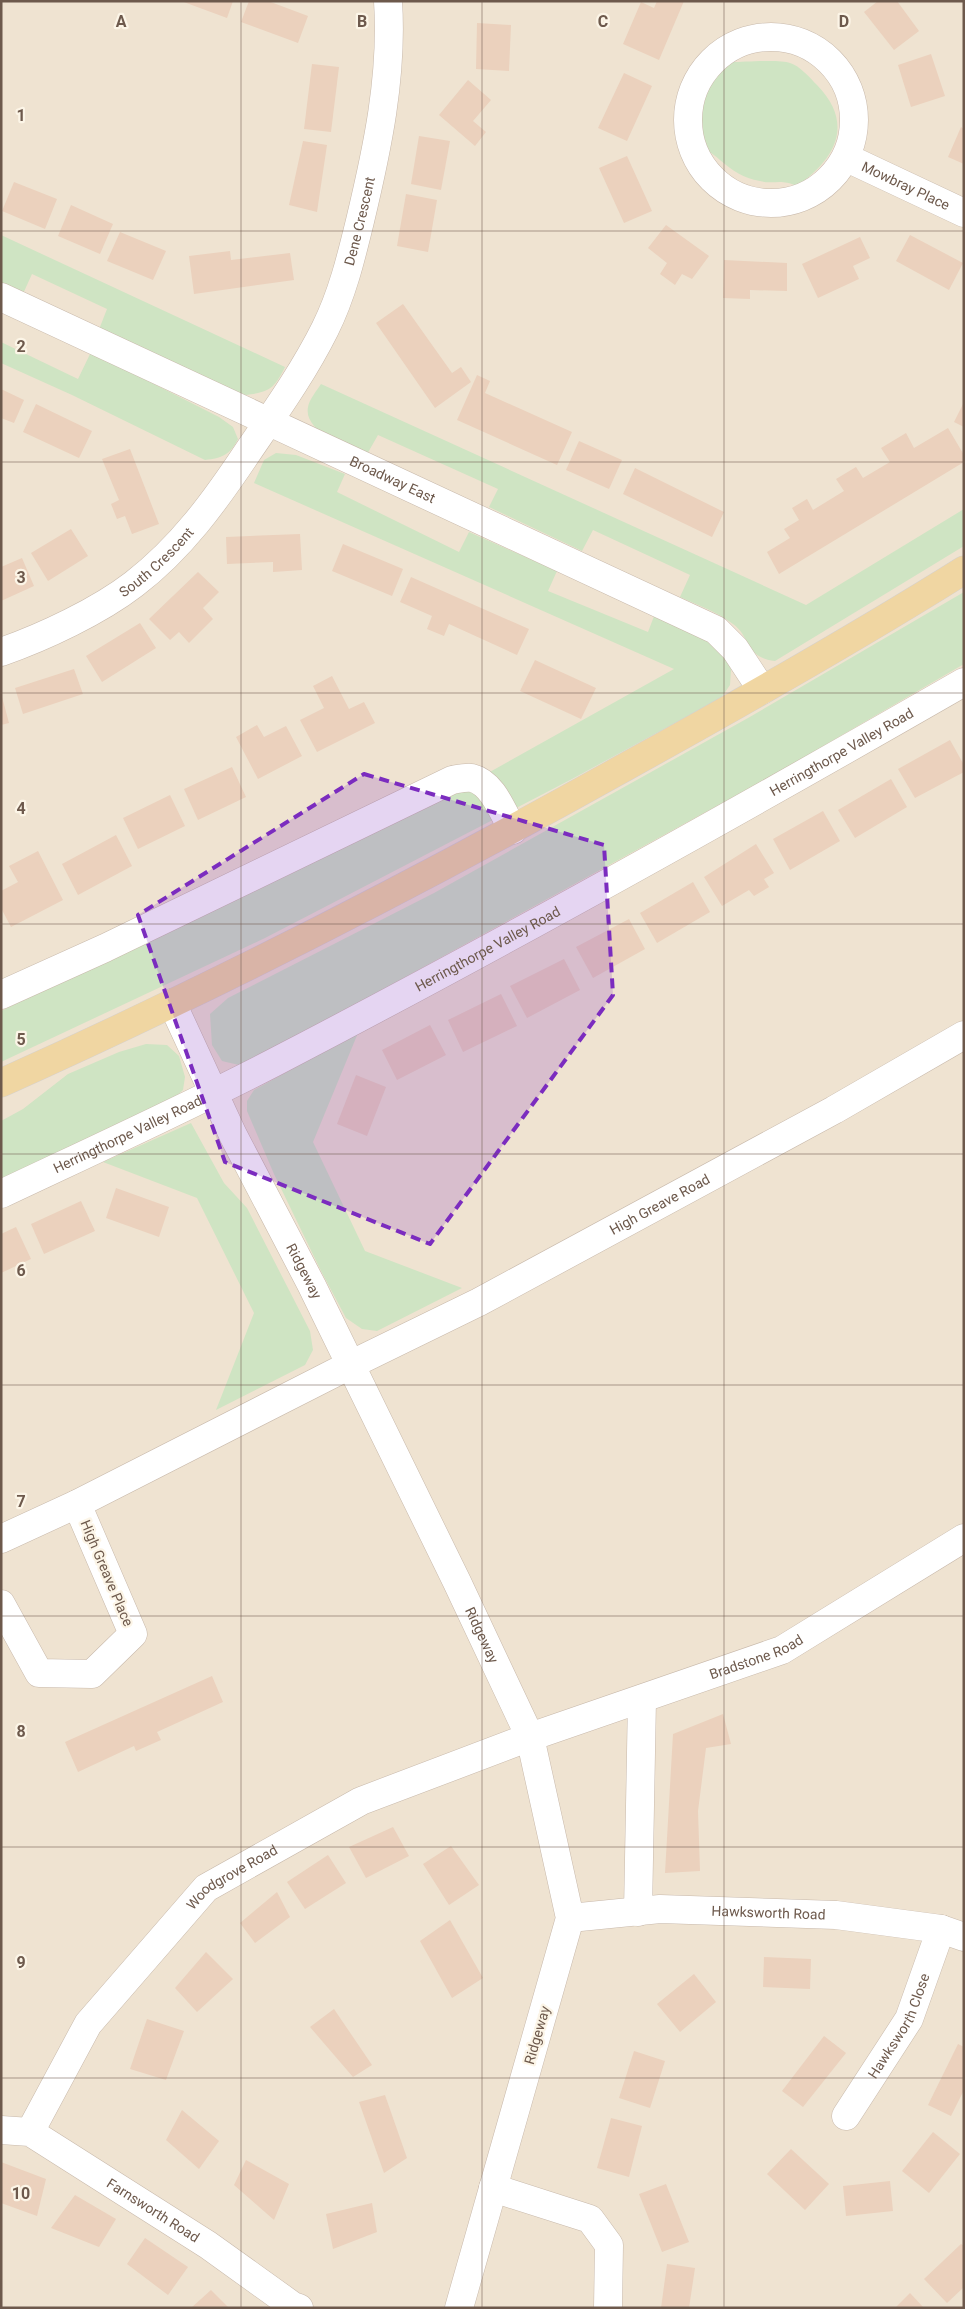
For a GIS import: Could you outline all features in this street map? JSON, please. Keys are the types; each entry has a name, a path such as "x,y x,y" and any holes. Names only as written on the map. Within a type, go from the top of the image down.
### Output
{"main road":[{"path":"1,1083 336,924 513,830 762,690 909,605 964,570"}],"street":[{"name":"Dene Crescent","path":"269,422 309,360 326,327 347,271 376,153 385,97 388,1"},
{"name":"Mowbray Place","path":"763,36 785,38 806,44 825,56 839,72 849,92 853,114 852,136 847,158 832,176 814,191 792,200 769,203 746,199 725,189 707,174 694,154 688,131 688,108 694,85 706,66 722,52 742,41 763,36"},
{"name":"Mowbray Place","path":"847,158 964,213"},
{"name":"Broadway East","path":"1,297 123,352 716,630 735,648 762,690"},
{"name":"South Crescent","path":"1,652 26,643 75,620 133,585 170,553 198,522 269,422"},
{"name":"Herringthorpe Valley Road","path":"1,1194 213,1093 359,1017 726,819 964,682"},
{"path":"1,995 105,948 452,780 470,777 480,780 490,789 513,830"},
{"name":"Ridgeway","path":"172,1003 233,1136 312,1286 457,1582 530,1737 570,1918 459,2308"},
{"name":"High Greave Road","path":"350,1365 479,1302 642,1215 834,1110 964,1035"},
{"name":"High Greave Place","path":"1,1539 78,1504 350,1365"},
{"name":"High Greave Place","path":"1,1604 39,1673 92,1674 133,1634 78,1504"},
{"name":"Bradstone Road","path":"530,1737 782,1650 964,1538"},
{"path":"638,1912 642,1699"},
{"name":"Woodgrove Road","path":"30,2132 88,2024 206,1888 361,1802 530,1737"},
{"name":"Hawksworth Road","path":"570,1918 660,1910 836,1915 952,1933"},
{"name":"Hawksworth Close","path":"846,2116 908,2019 952,1933"},
{"name":"Farnsworth Road","path":"1,2130 30,2132 208,2245 293,2306 299,2308"},
{"path":"493,2188 590,2219 609,2245 608,2308"}],"highlighted area":[{"path":"364,774 604,845 613,995 430,1244 225,1162 138,915"}],"shaded area":[{"path":"1,1 964,1 964,2308 1,2308"}],"green space":[{"path":"771,61 790,63 804,72 828,99 835,113 836,139 831,152 822,164 797,186 786,182 754,180 743,176 707,150 702,143 698,126 703,97 708,84 716,74 732,62"},
{"path":"1,235 285,367 278,380 266,391 245,395 98,332 107,309 32,274 22,296 1,287"},
{"path":"1,342 78,379 91,352 219,417 233,427 238,439 232,449 225,455 205,460 72,395 1,363"},
{"path":"321,384 806,605 964,509 964,546 775,661 765,659 753,651 739,629 733,624 714,612 680,597 690,575 593,530 582,551 489,507 498,489 378,435 366,456 328,438 312,424 308,416 309,404"},
{"path":"276,453 296,455 345,474 337,492 459,552 469,532 557,571 548,591 648,632 656,611 712,635 725,653 731,670 730,685 721,698 572,779 265,938 1,1062 1,1011 454,792 674,669 254,483 264,460"},
{"path":"964,592 964,664 782,770 258,1058 239,1065 222,1061 212,1045 210,1014 228,998 434,893 748,718"},
{"path":"358,1033 313,1142 365,1251 462,1288 377,1331 362,1329 346,1318 274,1174 247,1111 247,1101 254,1090"},
{"path":"146,1044 167,1045 179,1056 185,1077 183,1090 170,1102 1,1179 1,1121 23,1109 68,1074 119,1052"},
{"path":"191,1123 224,1183 247,1208 310,1331 313,1350 305,1365 216,1410 254,1313 197,1198 103,1162"}],"building":[{"path":"181,1 233,1 227,18"},
{"path":"249,1 268,1 308,16 298,43 241,22"},
{"path":"657,1 684,1 659,60 623,44 641,2 654,8"},
{"path":"878,1 897,1 919,31 894,50 864,12"},
{"path":"477,23 511,25 509,71 476,69"},
{"path":"931,54 945,96 911,107 898,65"},
{"path":"312,64 339,67 331,132 304,129"},
{"path":"624,73 652,86 627,141 598,128"},
{"path":"468,80 491,100 473,121 486,132 475,146 439,115"},
{"path":"961,127 964,129 964,164 948,157"},
{"path":"419,136 450,141 441,190 411,184"},
{"path":"303,141 327,145 317,212 289,205"},
{"path":"627,156 652,211 624,223 599,168"},
{"path":"14,182 57,199 45,229 2,211"},
{"path":"406,194 437,200 428,252 397,246"},
{"path":"71,205 113,224 100,254 58,236"},
{"path":"666,225 709,256 692,279 682,274 675,285 660,274 667,263 648,248"},
{"path":"120,232 166,251 153,280 107,261"},
{"path":"910,235 963,263 949,290 896,261"},
{"path":"860,237 870,258 853,266 859,279 818,298 802,264"},
{"path":"230,251 231,260 290,253 294,280 194,294 189,256"},
{"path":"724,260 787,263 787,291 750,290 750,299 723,298"},
{"path":"403,304 452,373 461,367 471,382 435,408 376,323"},
{"path":"477,375 490,381 485,393 572,432 557,465 457,420"},
{"path":"1,389 24,400 14,423 1,418"},
{"path":"964,402 964,427 954,422"},
{"path":"36,404 92,431 79,458 23,432"},
{"path":"948,428 964,455 964,462 779,574 767,552 790,538 784,529 799,520 792,508 807,499 813,510 844,491 836,479 856,467 863,478 890,462 881,448 906,433 914,448"},
{"path":"579,441 622,460 609,489 566,470"},
{"path":"130,449 159,524 132,534 125,516 117,519 111,504 119,500 102,459"},
{"path":"635,468 724,512 712,537 623,494"},
{"path":"71,529 88,556 48,581 31,553"},
{"path":"300,534 302,570 273,572 273,562 227,564 226,537"},
{"path":"343,544 403,569 392,596 332,571"},
{"path":"22,558 34,586 1,601 1,567"},
{"path":"198,572 219,592 203,608 213,619 189,643 179,632 170,640 149,619"},
{"path":"411,577 529,629 517,655 449,624 444,636 427,629 432,616 400,602"},
{"path":"140,623 156,648 102,682 86,656"},
{"path":"535,660 596,688 581,719 520,691"},
{"path":"74,669 83,694 23,714 15,688"},
{"path":"332,676 349,709 364,702 375,723 317,752 300,720 324,708 313,686"},
{"path":"1,693 9,723 1,725"},
{"path":"257,725 264,737 286,726 302,756 258,779 236,737"},
{"path":"950,740 964,765 964,772 915,798 898,769"},
{"path":"232,767 246,797 198,820 184,789"},
{"path":"891,779 907,807 855,838 838,810"},
{"path":"170,795 185,826 138,849 123,818"},
{"path":"823,811 840,841 790,870 773,839"},
{"path":"116,835 132,866 78,895 62,864"},
{"path":"756,844 774,873 764,879 769,887 754,896 749,890 722,906 704,877"},
{"path":"38,851 63,900 11,927 1,908 1,891 18,882 9,866"},
{"path":"693,882 710,912 657,943 640,913"},
{"path":"629,919 645,949 593,978 576,947"},
{"path":"564,959 580,990 527,1018 510,986"},
{"path":"501,994 517,1026 463,1052 448,1020"},
{"path":"430,1025 446,1055 397,1080 382,1050"},
{"path":"356,1075 386,1087 367,1136 337,1124"},
{"path":"116,1188 169,1207 159,1237 106,1218"},
{"path":"81,1201 95,1231 44,1254 31,1224"},
{"path":"16,1227 31,1259 1,1273 1,1234"},
{"path":"212,1676 223,1702 157,1732 161,1740 136,1751 134,1746 78,1772 65,1742"},
{"path":"723,1714 731,1744 706,1748 698,1811 700,1871 665,1873 673,1734"},
{"path":"393,1827 409,1856 366,1878 349,1847"},
{"path":"451,1846 479,1885 449,1905 423,1864"},
{"path":"328,1855 346,1883 305,1909 287,1882"},
{"path":"277,1892 290,1917 255,1943 240,1923"},
{"path":"450,1920 483,1978 452,1998 420,1941"},
{"path":"206,1952 233,1979 197,2012 175,1988"},
{"path":"764,1957 811,1959 810,1989 763,1987"},
{"path":"694,1974 716,2002 680,2032 657,2004"},
{"path":"334,2009 372,2065 353,2077 310,2027"},
{"path":"147,2019 184,2031 166,2080 130,2069"},
{"path":"824,2036 846,2053 803,2107 782,2091"},
{"path":"958,2044 964,2047 964,2090 951,2116 928,2105"},
{"path":"634,2051 665,2061 650,2108 619,2098"},
{"path":"385,2095 407,2158 384,2173 359,2102"},
{"path":"182,2110 219,2141 199,2169 166,2140"},
{"path":"611,2118 642,2126 629,2177 597,2168"},
{"path":"933,2132 960,2154 929,2193 902,2171"},
{"path":"791,2149 829,2184 805,2210 767,2174"},
{"path":"246,2160 289,2184 274,2220 234,2185"},
{"path":"1,2162 46,2179 37,2216 1,2203"},
{"path":"890,2181 893,2211 846,2216 843,2186"},
{"path":"666,2184 689,2242 662,2252 639,2194"},
{"path":"75,2195 116,2219 99,2247 51,2228"},
{"path":"372,2203 377,2232 333,2249 326,2214"},
{"path":"145,2238 188,2267 168,2295 127,2264"},
{"path":"961,2244 964,2246 964,2287 947,2303 924,2279"},
{"path":"667,2264 695,2268 689,2308 661,2308"},
{"path":"211,2290 229,2308 191,2308"},
{"path":"910,2293 924,2308 895,2308"}]}
